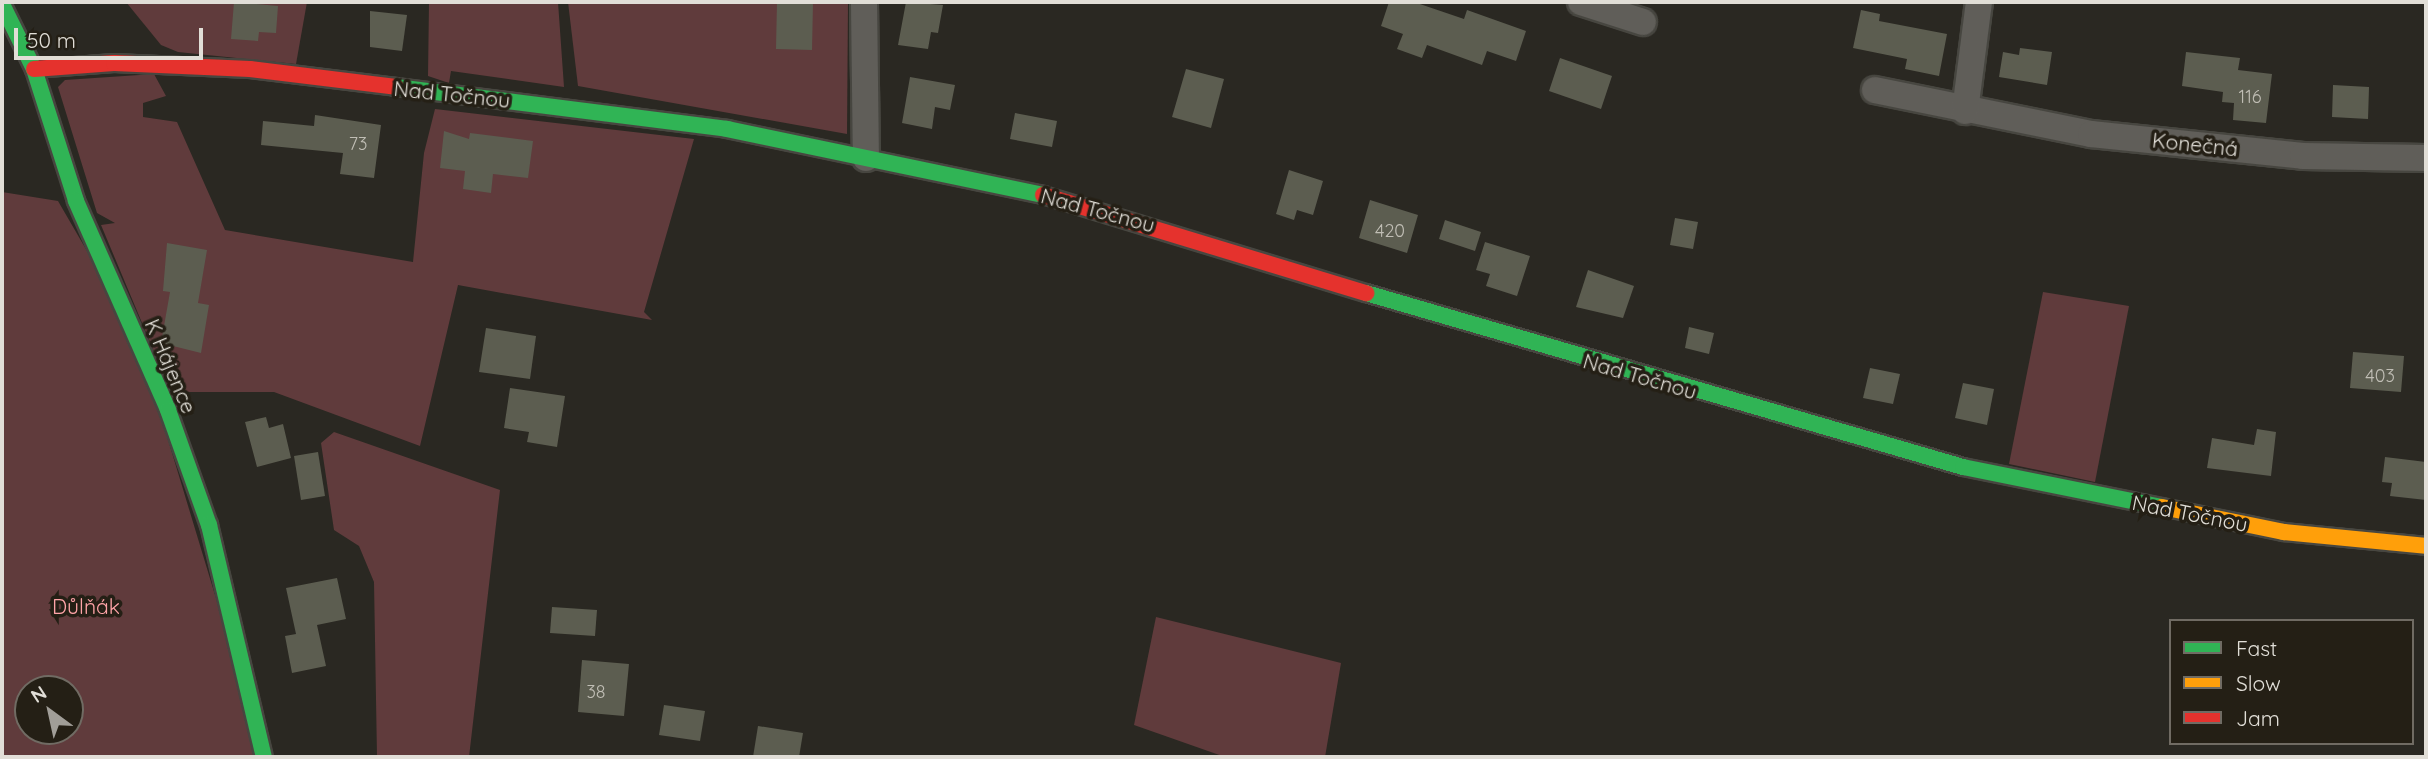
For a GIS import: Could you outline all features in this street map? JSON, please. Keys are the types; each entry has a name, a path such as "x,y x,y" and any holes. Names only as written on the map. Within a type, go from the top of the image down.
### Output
{"street":[{"path":"864,2 866,158"},
{"path":"1581,2 1643,22"},
{"path":"1965,111 1979,2"},
{"name":"K Hájence","path":"2,4 34,69 76,201 168,410 209,525 264,757"},
{"name":"Nad Točnou","path":"34,69 114,63 250,69 576,107 866,158 1073,201 1525,343 1963,467 2284,532 2426,546"},
{"name":"Konečná","path":"1875,90 1965,111 2091,134 2303,156 2426,158"}],"green space":[{"path":"126,2 307,2 296,64 178,52 161,45"},
{"path":"429,2 558,2 564,87 451,71 449,83 428,76"},
{"path":"568,2 848,2 847,134 578,86"},
{"path":"154,74 166,96 143,103 143,117 177,122 225,230 413,262 424,153 435,109 694,139 644,312 652,320 458,285 420,446 274,392 171,392 101,225 115,223 97,213 58,87 65,80"},
{"name":"Důlňák","path":"2,192 58,201 137,337 264,757 2,757"},
{"path":"2043,292 2129,306 2095,482 2009,464"},
{"path":"334,432 500,490 469,757 377,757 374,582 359,546 334,530 321,443"},
{"path":"1156,617 1341,663 1325,757 1225,757 1134,725"}],"building":[{"path":"234,2 278,6 276,33 259,32 258,41 231,39"},
{"path":"777,2 813,2 812,50 776,49"},
{"path":"906,2 943,5 938,33 931,32 928,49 898,45"},
{"path":"1389,2 1414,2 1464,19 1467,10 1526,31 1516,61 1487,51 1482,65 1427,45 1422,58 1397,49 1403,34 1381,26"},
{"path":"1861,10 1880,14 1879,21 1947,34 1939,76 1905,69 1907,59 1853,48"},
{"path":"370,11 407,15 402,51 370,47"},
{"path":"2020,48 2052,52 2047,85 1999,77 2003,52 2019,55"},
{"path":"2186,52 2240,58 2238,70 2272,74 2266,123 2233,120 2234,103 2222,102 2223,92 2182,86"},
{"path":"1560,58 1612,76 1601,109 1549,91"},
{"path":"1186,69 1224,79 1211,128 1172,117"},
{"path":"910,77 955,85 950,110 935,107 932,129 902,123"},
{"path":"2333,85 2369,87 2368,119 2332,117"},
{"path":"1015,113 1057,121 1052,147 1010,139"},
{"path":"315,115 381,125 374,178 340,174 343,153 261,145 263,121 314,126"},
{"path":"444,131 469,139 470,133 533,141 528,178 493,174 491,193 463,189 465,171 440,168"},
{"path":"1289,170 1323,181 1313,215 1297,210 1294,220 1276,214"},
{"path":"1370,200 1418,215 1407,253 1359,238"},
{"path":"1675,218 1698,222 1693,249 1670,245"},
{"path":"1445,220 1481,232 1475,251 1439,239"},
{"path":"1485,242 1530,256 1517,296 1486,286 1490,274 1476,270"},
{"path":"167,243 207,250 198,303 209,305 201,353 161,343 170,292 163,291"},
{"path":"1588,270 1634,286 1623,318 1576,307"},
{"path":"1689,327 1714,333 1709,354 1685,348"},
{"path":"486,328 536,336 530,379 479,372"},
{"path":"2353,352 2404,356 2401,392 2350,388"},
{"path":"1870,368 1900,374 1893,404 1863,398"},
{"path":"1963,383 1994,389 1987,425 1955,418"},
{"path":"510,388 565,396 557,447 527,442 529,432 504,428"},
{"path":"266,417 269,428 283,424 291,458 257,467 245,422"},
{"path":"2257,429 2276,432 2271,476 2207,468 2212,438 2254,445"},
{"path":"318,452 325,496 301,500 294,456"},
{"path":"2385,457 2426,462 2426,500 2390,496 2392,483 2382,482"},
{"path":"337,578 346,619 317,625 326,666 292,673 285,636 296,634 286,588"},
{"path":"552,607 597,610 595,636 550,633"},
{"path":"582,660 629,664 624,716 578,712"},
{"path":"664,705 705,711 700,741 659,735"},
{"path":"758,726 803,733 799,757 753,757"}],"traffic: fast":[{"path":"2,4 34,69 76,201 168,410 209,525 264,757"},
{"path":"396,87 727,129 1043,195"},
{"path":"1366,293 1963,467 2162,507"}],"traffic: slow":[{"path":"2162,507 2284,532 2426,546"}],"traffic: jam":[{"path":"34,69 114,63 250,69 396,87"},
{"path":"1043,195 1366,293"}]}
